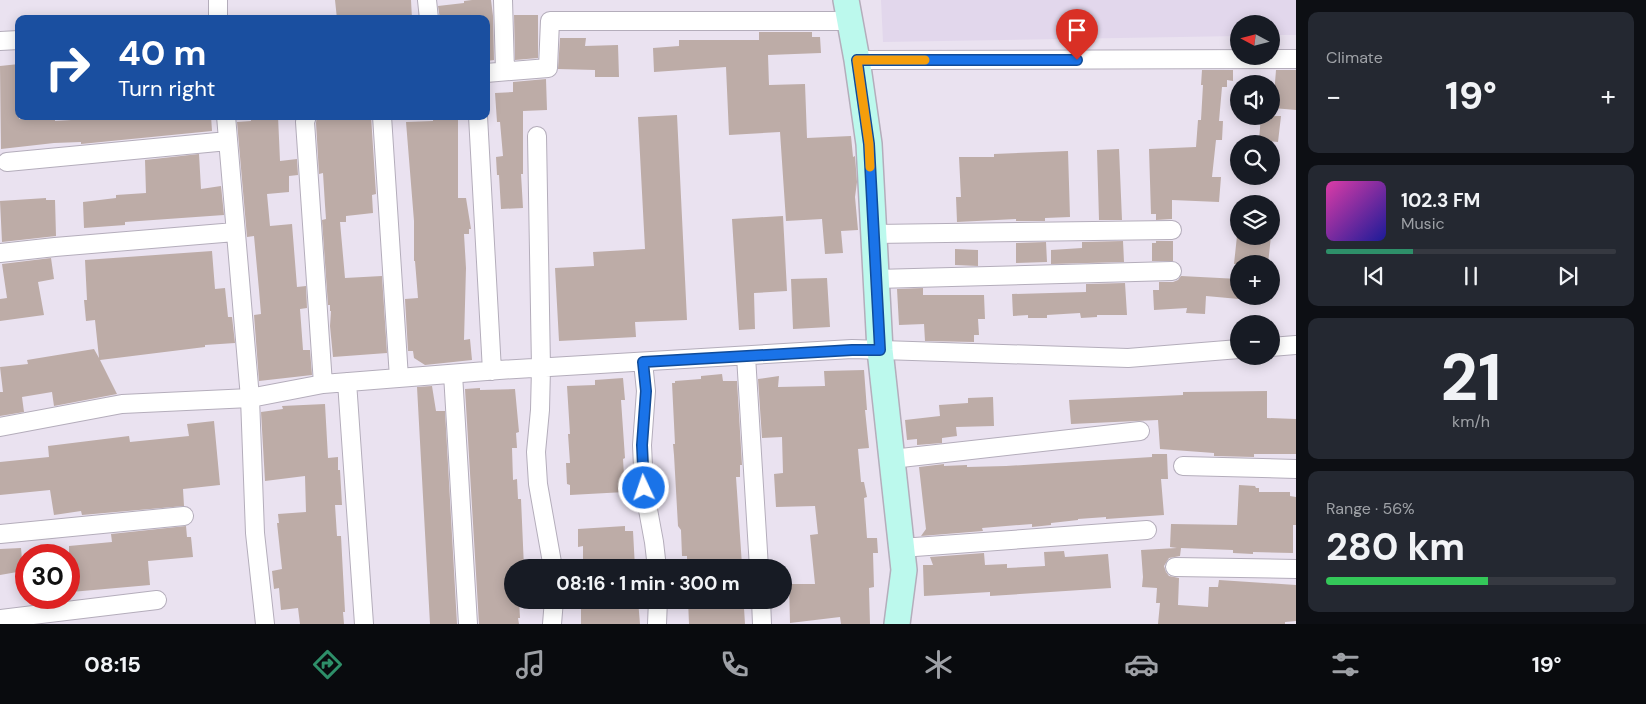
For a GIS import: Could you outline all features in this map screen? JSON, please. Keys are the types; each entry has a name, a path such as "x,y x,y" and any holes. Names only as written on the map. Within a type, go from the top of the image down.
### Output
{"street":[{"path":"218,0 218,15"},
{"path":"428,0 429,15"},
{"path":"503,0 505,71"},
{"path":"490,73 548,68 550,21 848,10 869,144 880,350 904,570 897,624"},
{"path":"0,41 15,40"},
{"path":"857,60 1296,59"},
{"path":"226,120 250,398 255,534 265,624"},
{"path":"306,120 324,384"},
{"path":"382,120 399,378"},
{"path":"478,120 492,371"},
{"path":"537,136 541,368 536,452 538,484 551,559"},
{"path":"7,162 228,141"},
{"path":"874,234 1172,230"},
{"path":"0,253 236,232"},
{"path":"876,279 1172,271"},
{"path":"1280,346 1296,345"},
{"path":"0,427 122,404 250,398 324,384 492,371 852,350 1128,358 1230,350"},
{"path":"746,356 757,559"},
{"path":"643,362 646,391 642,445 644,488 656,559"},
{"path":"453,374 468,624"},
{"path":"347,382 364,624"},
{"path":"892,459 1140,431"},
{"path":"1183,466 1296,469"},
{"path":"0,534 184,516"},
{"path":"901,548 1147,530"},
{"path":"1175,567 1296,569"},
{"path":"0,619 157,600"},
{"path":"552,624 553,609"},
{"path":"658,609 658,624"},
{"path":"761,609 762,624"}],"shaded area":[{"path":"881,0 1296,0 1296,35 1280,35 1280,15 1230,15 1230,36 883,42"}],"building":[{"path":"335,0 411,0 412,15 337,15"},
{"path":"491,0 494,60 490,60 490,15 439,15 438,6 464,3 464,1"},
{"path":"514,15 538,15 538,58 515,60"},
{"path":"759,32 812,32 812,37 820,37 821,53 768,55 769,85 805,84 807,138 851,136 857,182 855,197 858,230 841,231 843,253 825,254 822,219 786,221 780,132 729,135 726,67 654,72 653,48 679,46 679,40 759,40"},
{"path":"560,38 586,38 585,46 618,45 619,77 595,77 595,70 558,69"},
{"path":"15,64 15,120 211,120 212,131 81,144 81,142 54,143 1,149 0,66"},
{"path":"1202,70 1233,70 1233,75 1230,75 1230,80 1227,80 1227,87 1222,87 1219,121 1223,121 1222,140 1216,140 1212,177 1221,177 1219,202 1172,200 1172,219 1156,220 1156,214 1151,214 1149,149 1196,147 1198,120 1201,120 1203,85 1201,85"},
{"path":"1276,70 1296,70 1296,110 1280,109 1280,75 1276,75"},
{"path":"546,79 547,110 523,111 523,174 521,174 523,208 501,209 496,157 503,156 500,122 497,122 495,93 513,92 513,82"},
{"path":"677,115 687,320 635,322 636,337 559,341 555,268 594,266 593,252 645,249 638,117"},
{"path":"278,120 280,161 297,159 298,175 289,176 289,192 267,194 270,226 292,224 297,287 306,286 307,308 300,309 303,350 310,350 312,375 259,381 254,315 261,314 259,290 254,236 247,237 237,122"},
{"path":"316,120 371,120 376,194 372,195 373,213 346,216 346,222 340,222 345,278 382,276 387,353 333,357 330,326 331,311 330,305 328,305 322,220 326,219 323,173 319,174"},
{"path":"458,120 458,198 466,198 471,229 469,229 469,234 464,234 466,268 464,340 470,339 472,360 425,365 414,358 413,351 408,351 405,299 418,298 406,122"},
{"path":"1260,125 1280,125 1279,135 1259,135"},
{"path":"1119,149 1122,220 1099,220 1097,150"},
{"path":"1068,151 1070,217 1045,218 1045,221 1016,221 1016,219 957,222 956,197 961,197 959,157 994,157 994,154"},
{"path":"199,154 201,189 221,186 224,215 125,222 125,225 84,228 83,202 116,198 116,195 146,193 145,160"},
{"path":"46,198 46,200 55,200 56,236 2,242 0,201"},
{"path":"783,216 787,291 754,293 755,329 739,330 732,219"},
{"path":"1123,241 1124,262 1051,264 1051,250 1082,248 1082,242"},
{"path":"1156,241 1173,241 1173,261 1152,261 1152,243 1156,243"},
{"path":"1046,242 1047,262 1016,263 1016,243"},
{"path":"1236,245 1270,245 1269,255 1235,255"},
{"path":"955,249 978,250 978,266 955,265"},
{"path":"212,251 215,289 225,288 228,317 232,317 235,343 205,345 205,347 100,360 117,394 54,406 52,392 22,397 24,412 0,416 0,392 3,392 0,367 28,364 27,360 94,349 99,358 95,320 86,321 84,300 87,300 85,260"},
{"path":"51,258 54,279 38,282 44,315 0,321 0,299 7,298 2,264"},
{"path":"1181,276 1230,279 1230,298 1206,296 1205,314 1186,313 1187,308 1154,310 1153,290 1159,290 1159,282 1178,280"},
{"path":"827,278 830,327 793,329 791,279"},
{"path":"1125,283 1127,315 1097,315 1097,317 1081,318 1080,313 1047,315 1047,318 1028,318 1028,315 1013,316 1012,294 1086,292 1086,284"},
{"path":"923,288 923,295 984,295 985,319 978,319 979,335 974,335 974,342 925,341 924,324 899,325 897,289"},
{"path":"864,370 867,410 865,410 869,448 858,449 861,482 864,482 867,497 864,498 867,538 877,538 878,553 873,553 874,587 869,588 870,624 841,624 840,617 790,623 792,584 815,584 810,535 818,534 815,506 776,507 774,474 783,473 782,437 762,438 758,379 779,376 778,387 825,386 824,371"},
{"path":"722,374 723,381 737,381 742,465 740,465 740,477 736,477 742,559 687,559 687,556 682,556 681,530 678,526 673,444 675,444 672,383 675,383 675,381 701,379 701,376"},
{"path":"623,378 625,400 621,400 625,492 570,495 570,485 567,484 566,463 570,463 567,386 595,385 595,380"},
{"path":"432,386 436,411 445,411 457,624 430,624 417,387"},
{"path":"465,389 515,389 519,432 516,433 517,448 512,448 513,480 517,479 518,499 521,499 524,559 504,559 504,609 520,609 519,624 479,624"},
{"path":"1267,391 1267,418 1296,419 1296,454 1254,454 1254,457 1214,456 1214,453 1160,449 1158,420 1071,424 1069,400 1183,395 1183,392"},
{"path":"993,397 994,426 956,427 957,436 942,438 942,443 917,445 917,439 907,440 905,420 940,416 939,405 968,403 968,398"},
{"path":"325,404 328,458 338,457 338,470 340,470 342,505 335,505 337,536 341,536 344,624 300,624 298,608 281,610 279,588 274,589 272,571 282,569 277,523 279,523 278,514 306,512 305,476 265,481 261,412 283,409 282,406"},
{"path":"214,421 220,485 183,489 184,506 82,515 81,511 54,515 50,490 0,495 0,462 49,457 48,446 129,436 130,442 189,436 187,424"},
{"path":"1152,454 1167,454 1168,479 1161,479 1164,515 1078,519 1051,523 1051,525 1032,527 1032,524 982,528 983,531 921,536 926,529 919,467 944,464 944,466 967,465 967,467 1006,466 1152,457"},
{"path":"1239,485 1255,486 1259,488 1259,492 1290,492 1290,496 1296,497 1293,553 1253,552 1253,554 1233,553 1233,550 1181,548 1180,556 1169,558 1164,566 1169,576 1179,578 1178,605 1208,607 1209,587 1218,587 1219,580 1296,585 1296,621 1285,622 1285,624 1158,624 1160,603 1156,603 1157,588 1142,587 1141,550 1177,548 1170,547 1171,524 1237,525"},
{"path":"186,526 187,537 191,537 193,557 148,561 150,585 80,591 80,545 112,542 111,534"},
{"path":"625,526 625,531 633,531 635,559 583,559 583,546 578,547 578,529"},
{"path":"15,548 15,572 0,575 0,549"},
{"path":"1064,551 1065,557 1108,554 1111,588 990,596 990,592 924,596 923,565 933,565 930,557 984,553 985,565 1007,564 1007,568 1045,566 1044,552"},
{"path":"581,609 639,609 640,624 581,624"},
{"path":"688,609 744,609 745,624 689,624"}],"slow traffic":[{"path":"870,167 869,144 857,60 925,60"}],"route":[{"path":"644,488 642,445 646,391 643,362 880,350 869,144 857,60 1077,60"}]}
